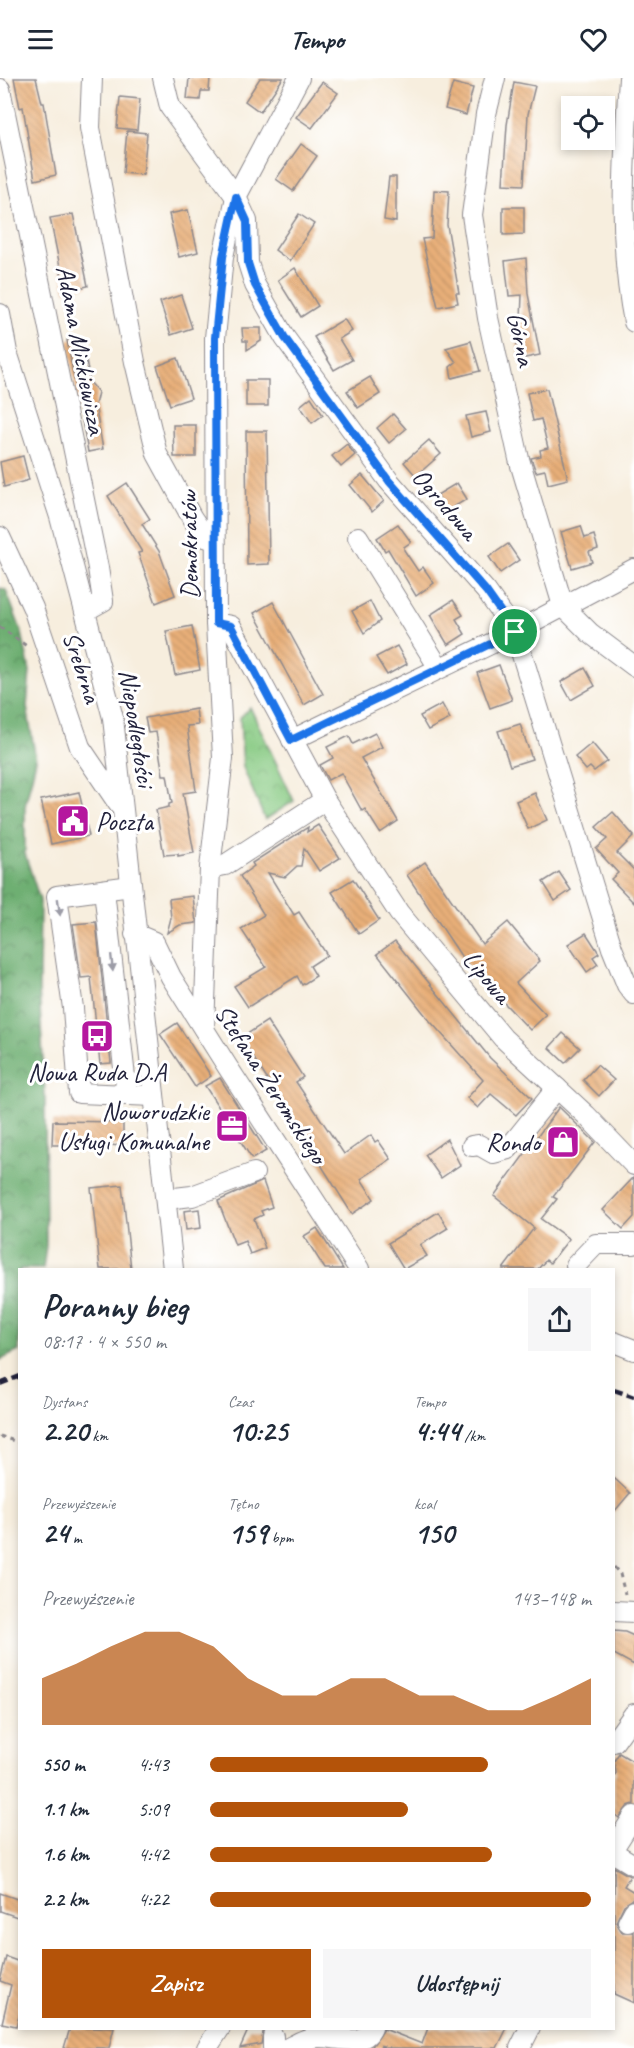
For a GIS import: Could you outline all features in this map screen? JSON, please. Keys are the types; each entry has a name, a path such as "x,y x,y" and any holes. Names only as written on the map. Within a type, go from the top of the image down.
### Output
{"street":[{"path":"92,78 90,128 135,362 157,454 192,518 205,537 215,540"},
{"name":"Ogrodowa","path":"163,78 170,107 236,197 247,221 248,263 255,285 285,338 389,481 486,591 515,632 612,948 627,985 634,994"},
{"name":"Demokratów","path":"204,1029 210,868 223,758 216,623 215,338 223,257 236,197 299,78"},
{"name":"Górna","path":"495,78 486,114 472,215 488,318 519,459 563,606"},
{"path":"629,78 622,215 624,262 634,322"},
{"name":"Adama Mickiewicza","path":"0,89 98,568 103,601 85,611"},
{"name":"Niepodległości","path":"0,314 7,352 60,517 113,718 173,1268"},
{"name":"Srebrna","path":"0,537 33,608 80,747 122,809"},
{"path":"358,537 439,668"},
{"path":"291,740 515,632 634,569"},
{"path":"563,606 590,633 634,666"},
{"name":"Lipowa","path":"216,623 231,626 325,800 399,913 503,1038 634,1165"},
{"path":"210,868 225,865 325,800"},
{"path":"131,886 57,896 81,1028 79,1093 154,1096"},
{"path":"104,890 127,1095"},
{"name":"Stefana Żeromskiego","path":"135,934 154,942 171,977 358,1268"},
{"path":"115,995 143,992"},
{"path":"472,1146 478,1145 493,1153 508,1149 557,1088"},
{"path":"166,1199 192,1196 254,1173"},
{"path":"576,1265 596,1244 634,1244"},
{"path":"615,1342 634,1350"},
{"path":"615,1741 634,1714"},
{"path":"615,1845 634,1816"},
{"path":"615,1854 634,1865"},
{"path":"207,2048 219,2030"},
{"path":"278,2044 319,2037 361,2043 368,2039 371,2030"},
{"path":"520,2048 529,2030"}],"path":[{"path":"0,627 37,653"},
{"path":"0,1436 18,1442"},
{"path":"615,1568 620,1574 625,1607"}],"green space":[{"path":"0,588 6,590 22,633 30,671 27,707 36,760 25,806 25,854 40,900 39,988 45,1095 46,1246 43,1268 18,1268 18,1351 0,1360"},
{"path":"250,707 294,801 265,820 243,767 240,718"}],"building":[{"path":"14,78 36,78 42,103 44,103 56,175 35,180 23,107 20,108"},
{"path":"189,78 210,78 209,91 201,91 200,100 187,99"},
{"path":"260,78 283,78 260,112 245,101"},
{"path":"322,82 338,93 312,128 296,117"},
{"path":"514,82 535,86 528,114 524,185 503,184 507,125"},
{"path":"453,83 473,88 466,115 445,109"},
{"path":"120,97 140,99 137,130 117,128"},
{"path":"127,131 147,133 143,175 123,173"},
{"path":"301,144 317,156 293,191 276,179"},
{"path":"389,177 396,177 396,222 384,220"},
{"path":"434,190 449,191 447,225 459,293 456,293 458,303 438,307 422,239 432,238"},
{"path":"503,207 524,207 524,234 503,235"},
{"path":"188,210 198,252 179,257 169,214"},
{"path":"73,214 88,286 65,291 50,218"},
{"path":"299,214 314,224 290,261 275,250"},
{"path":"526,258 528,294 540,355 520,359 512,321 521,319 522,295 509,296 505,261"},
{"path":"295,268 318,306 301,317 278,280"},
{"path":"181,295 192,328 171,335 160,302"},
{"path":"344,319 352,331 339,339 352,360 334,370 314,337"},
{"path":"242,328 261,328 261,341 247,350 247,341 243,341"},
{"path":"82,337 90,382 98,392 95,405 103,449 88,452 67,340"},
{"path":"471,341 480,371 452,378 450,367 456,362 446,348"},
{"path":"178,358 191,398 170,405 157,366"},
{"path":"370,377 380,394 358,408 347,391"},
{"path":"246,380 268,380 268,406 246,406"},
{"path":"547,389 568,479 548,484 545,470 536,472 531,458 541,456 540,450 548,448 541,419 533,421 527,393"},
{"path":"311,397 323,415 312,423 300,406"},
{"path":"486,412 491,432 471,437 466,416"},
{"path":"393,414 406,429 389,443 377,428"},
{"path":"173,425 196,425 196,457 174,457"},
{"path":"246,431 267,431 269,564 247,565"},
{"path":"429,440 441,454 416,476 404,462"},
{"path":"347,444 355,455 341,467 332,456"},
{"path":"23,456 29,480 4,487 0,462"},
{"path":"362,475 384,501 372,512 350,485"},
{"path":"127,483 150,519 142,524 159,551 175,595 156,603 138,553 142,552 108,496"},
{"path":"457,483 467,499 447,511 437,495"},
{"path":"398,524 411,542 404,547 404,550 418,571 423,567 434,583 416,596 388,549 385,551 377,538"},
{"path":"581,526 585,538 594,535 598,549 589,552 592,562 572,568 561,532"},
{"path":"508,544 519,560 500,573 489,557"},
{"path":"453,600 463,615 456,619 465,634 448,645 430,615"},
{"path":"370,601 380,621 364,633 352,611"},
{"path":"273,602 323,694 304,705 254,613"},
{"path":"192,626 200,670 175,675 166,631"},
{"path":"397,646 407,664 387,675 376,657"},
{"path":"499,665 512,700 490,708 477,673"},
{"path":"585,668 595,686 571,700 561,682"},
{"path":"442,704 450,719 428,730 420,716"},
{"path":"196,709 198,725 187,726 196,791 183,793 194,853 178,856 178,854 164,855 156,810 169,807 172,803 167,775 163,775 156,732 148,733 145,718"},
{"path":"520,724 532,759 510,766 498,731"},
{"path":"375,733 382,747 361,758 398,821 380,833 365,809 362,811 341,773 328,780 320,765 333,758 327,747 349,736 353,744"},
{"path":"592,743 607,761 594,771 590,767 586,770 575,757"},
{"path":"79,792 89,836 51,844 41,800"},
{"path":"535,793 547,820 528,829 516,801"},
{"path":"613,812 634,836 617,853 634,870 634,903 611,879 618,873 596,849 607,839 596,827"},
{"path":"318,825 340,858 319,871 304,848 301,866 297,866 285,877 268,873 294,915 299,912 327,955 310,966 316,976 302,985 297,976 248,1007 234,986 266,967 241,929 264,915 240,876 254,866 252,863 308,827 307,832"},
{"path":"425,862 482,944 508,922 540,961 516,983 546,1015 530,1030 465,962 407,875"},
{"path":"559,872 571,890 555,901 543,882"},
{"path":"353,879 379,920 359,934 332,892"},
{"path":"193,896 196,923 180,925 167,933 171,918 169,899"},
{"path":"96,922 111,1063 100,1064 91,977 81,978 73,924"},
{"path":"586,933 599,953 593,957 598,964 587,972 568,944"},
{"path":"395,941 490,1058 532,1098 516,1115 491,1094 478,1108 467,1098 483,1080 430,1021 377,954"},
{"path":"267,1021 303,1077 296,1082 344,1154 371,1135 375,1142 378,1140 391,1159 361,1179 374,1199 352,1214 241,1038"},
{"path":"177,1023 211,1076 195,1087 160,1034"},
{"path":"563,1033 580,1048 565,1063 549,1048"},
{"path":"597,1065 614,1080 599,1096 583,1080"},
{"path":"220,1078 266,1151 252,1159 205,1086"},
{"path":"559,1107 595,1142 553,1197 557,1199 541,1219 569,1239 550,1263 546,1260 539,1268 504,1268 534,1228 494,1196"},
{"path":"53,1121 123,1122 123,1146 108,1145 108,1149 65,1148 65,1145 52,1145"},
{"path":"447,1139 460,1165 441,1178 425,1155"},
{"path":"634,1177 634,1217 623,1229 603,1210"},
{"path":"263,1181 272,1207 261,1211 263,1215 254,1219 265,1248 250,1254 245,1241 235,1245 218,1201"},
{"path":"122,1185 131,1268 100,1268 91,1188"},
{"path":"199,1209 201,1228 186,1230 184,1211"},
{"path":"438,1212 448,1228 420,1245 427,1256 406,1268 403,1268 388,1243"},
{"path":"317,1228 342,1268 324,1268 304,1236"},
{"path":"615,1479 630,1493 615,1511"},
{"path":"615,1631 634,1636 634,1665 615,1655"},
{"path":"619,1753 634,1762 634,1804 628,1806 619,1818 615,1815 615,1759"},
{"path":"615,1868 630,1876 624,1886 634,1892 633,1899 624,1905 616,1922 622,1932 634,1932 634,2003 615,1994"},
{"path":"0,1893 18,1899 18,1917 0,1911"},
{"path":"6,1957 18,1961 16,2026 2,2023 11,1985 0,1981"},
{"path":"69,2030 114,2030 109,2048 64,2048"},
{"path":"248,2030 264,2030 261,2044 240,2048"},
{"path":"383,2030 422,2044 427,2030 506,2030 497,2048 371,2048"}],"railway":[{"path":"0,1384 18,1377"},
{"path":"615,1390 634,1397"}],"place":[{"name":"Poczta","path":"73,821"},
{"name":"Nowa Ruda D.A","path":"97,1036"},
{"name":"Noworudzkie Usługi Komunalne","path":"232,1126"},
{"name":"Rondo","path":"563,1142"}],"route":[{"path":"236,197 247,221 248,263 255,285 285,338 389,481 486,591 515,632 291,740 231,626 216,623 215,338 223,257 236,197"}]}
